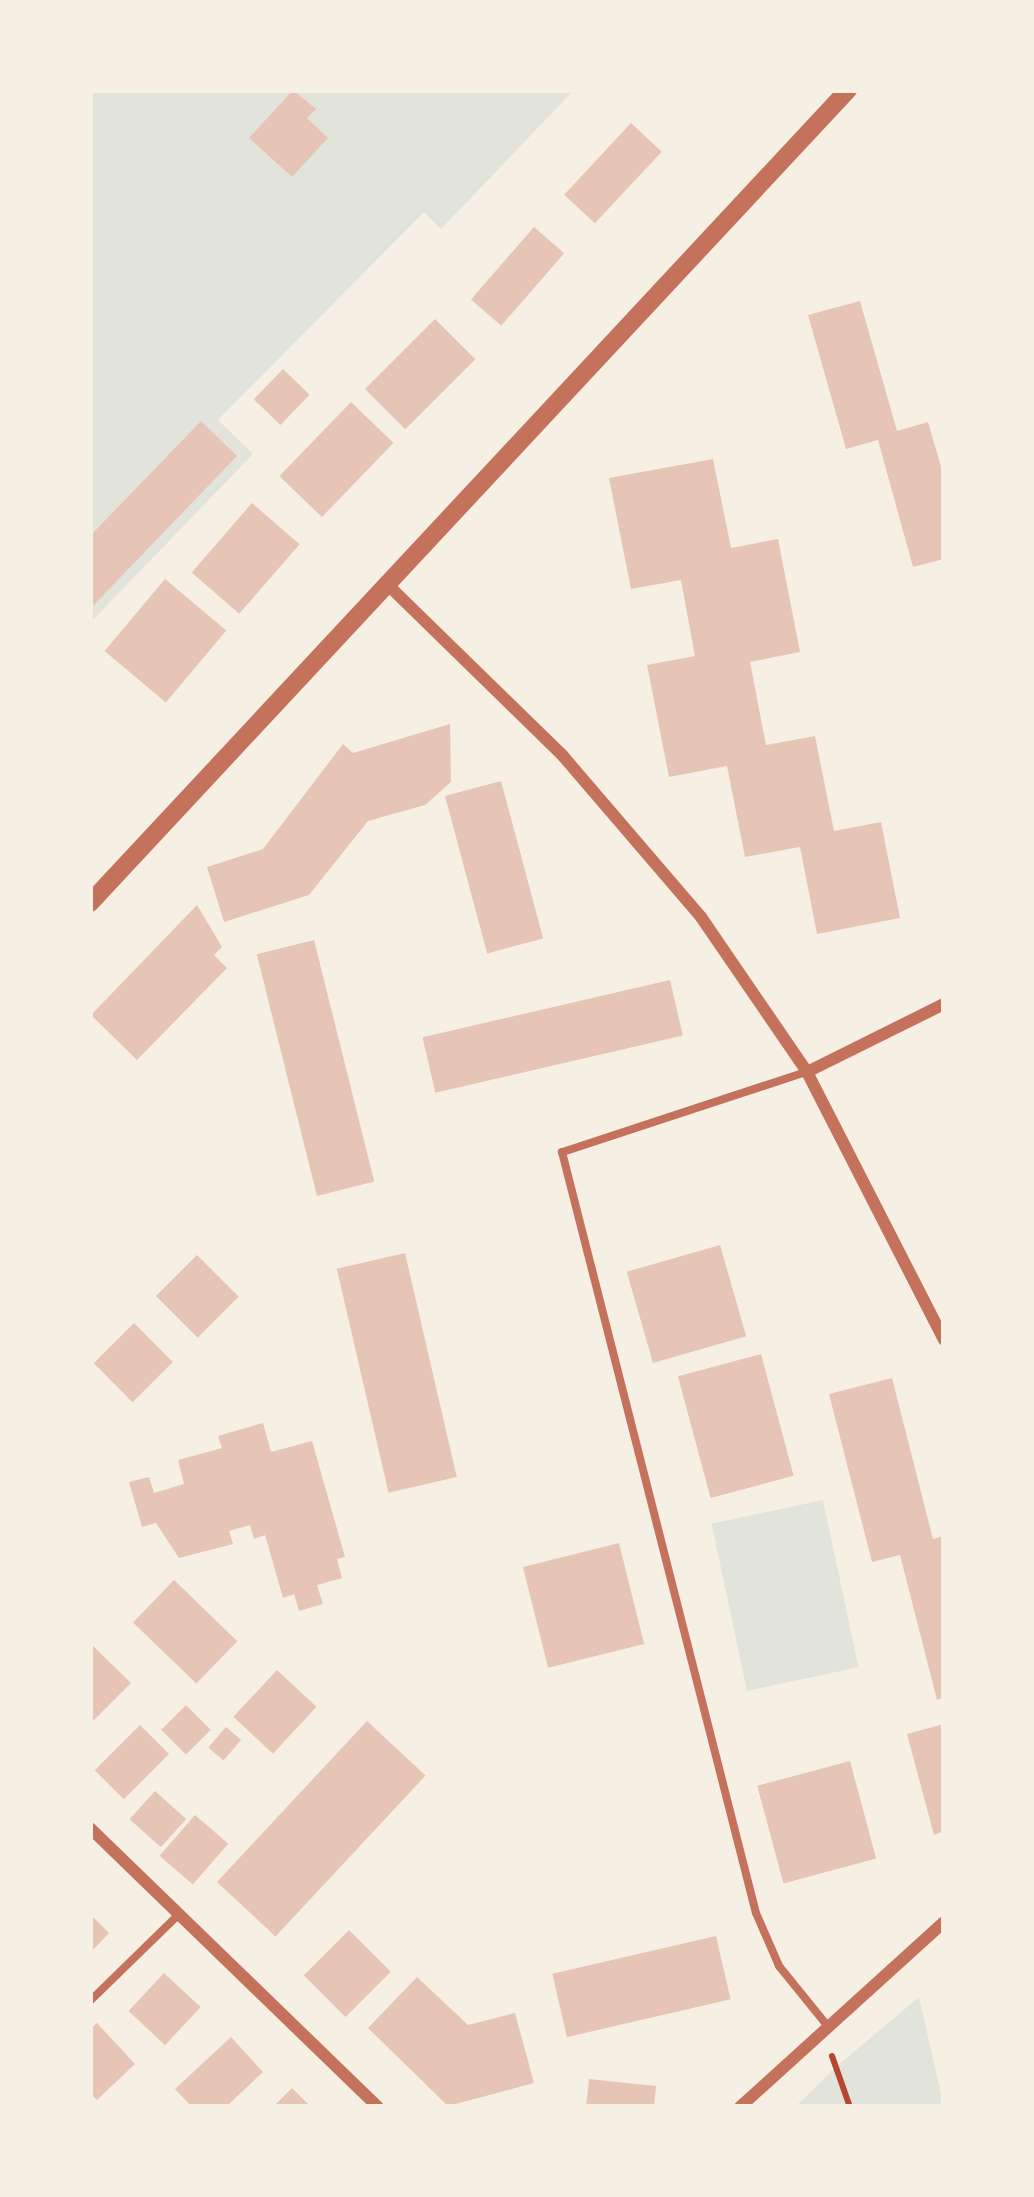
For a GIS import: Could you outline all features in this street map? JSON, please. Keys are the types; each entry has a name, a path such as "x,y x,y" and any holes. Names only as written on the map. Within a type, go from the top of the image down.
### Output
{"street":[{"path":"90,903 848,90"},
{"path":"388,585 630,831 701,916 807,1072 944,1340"},
{"path":"807,1072 944,1004"},
{"path":"90,1828 378,2107"},
{"path":"740,2107 826,2024 944,1922"}],"lane":[{"path":"807,1072 562,1152 756,1913 779,1966 826,2024"},
{"path":"90,2001 178,1915"}],"path":[{"path":"832,2056 850,2107"}],"shaded area":[{"path":"90,90 574,90 441,229 424,212 218,420 253,454 90,623"},
{"path":"823,1500 859,1667 747,1691 711,1524"},
{"path":"919,1997 944,2107 795,2107 836,2067"}],"building":[{"path":"293,90 316,109 307,118 328,138 292,177 249,138"},
{"path":"631,123 662,152 595,223 564,195"},
{"path":"534,227 564,253 501,326 471,299"},
{"path":"860,301 897,431 928,422 944,477 944,559 913,567 878,440 846,449 808,315"},
{"path":"435,319 475,359 405,429 365,389"},
{"path":"283,369 310,395 280,425 254,399"},
{"path":"351,402 393,443 322,517 279,476"},
{"path":"201,421 237,456 90,609 90,536"},
{"path":"713,459 731,548 778,539 800,652 750,662 766,745 815,736 834,831 881,822 900,918 817,934 800,847 745,857 727,766 669,777 647,665 695,656 681,580 631,589 609,478"},
{"path":"252,503 300,544 239,614 192,572"},
{"path":"165,579 226,630 166,702 105,651"},
{"path":"450,724 451,782 425,805 368,821 309,895 224,922 207,867 263,849 343,744 353,753"},
{"path":"501,781 543,938 487,953 445,796"},
{"path":"197,905 222,947 214,955 227,968 137,1060 91,1015"},
{"path":"314,940 374,1182 317,1196 257,954"},
{"path":"670,980 683,1036 435,1093 423,1037"},
{"path":"720,1245 746,1336 653,1363 627,1272"},
{"path":"405,1253 457,1477 389,1493 337,1269"},
{"path":"197,1255 239,1297 198,1338 156,1296"},
{"path":"134,1323 173,1362 133,1402 94,1363"},
{"path":"761,1354 794,1476 711,1498 678,1376"},
{"path":"892,1378 933,1539 944,1536 944,1698 937,1700 900,1555 872,1562 829,1394"},
{"path":"263,1423 271,1452 312,1441 345,1557 337,1559 342,1578 317,1585 323,1604 299,1611 294,1594 283,1598 265,1535 254,1539 250,1525 229,1531 233,1544 179,1558 156,1523 142,1527 129,1482 149,1477 154,1493 184,1484 178,1460 222,1448 218,1436"},
{"path":"619,1543 644,1644 548,1668 523,1567"},
{"path":"174,1580 237,1641 196,1684 133,1622"},
{"path":"90,1643 131,1683 90,1724"},
{"path":"277,1670 316,1707 273,1754 233,1717"},
{"path":"186,1705 211,1730 186,1754 161,1730"},
{"path":"367,1721 426,1776 275,1936 217,1882"},
{"path":"944,1724 944,1831 934,1835 907,1734"},
{"path":"140,1725 169,1754 124,1799 95,1770"},
{"path":"226,1727 241,1740 223,1760 208,1747"},
{"path":"850,1761 876,1859 783,1883 757,1786"},
{"path":"155,1791 186,1819 161,1847 130,1819"},
{"path":"195,1815 228,1844 193,1885 160,1856"},
{"path":"90,1914 109,1933 90,1953"},
{"path":"349,1930 391,1972 345,2017 304,1975"},
{"path":"716,1936 731,1999 567,2037 552,1974"},
{"path":"164,1973 201,2007 165,2045 129,2011"},
{"path":"417,1977 468,2025 515,2013 534,2083 448,2106 368,2028"},
{"path":"97,2023 135,2064 97,2100 90,2093 90,2029"},
{"path":"231,2037 263,2072 226,2107 192,2107 175,2089"},
{"path":"589,2079 656,2086 654,2107 586,2107"},
{"path":"292,2088 311,2107 273,2107"}]}
